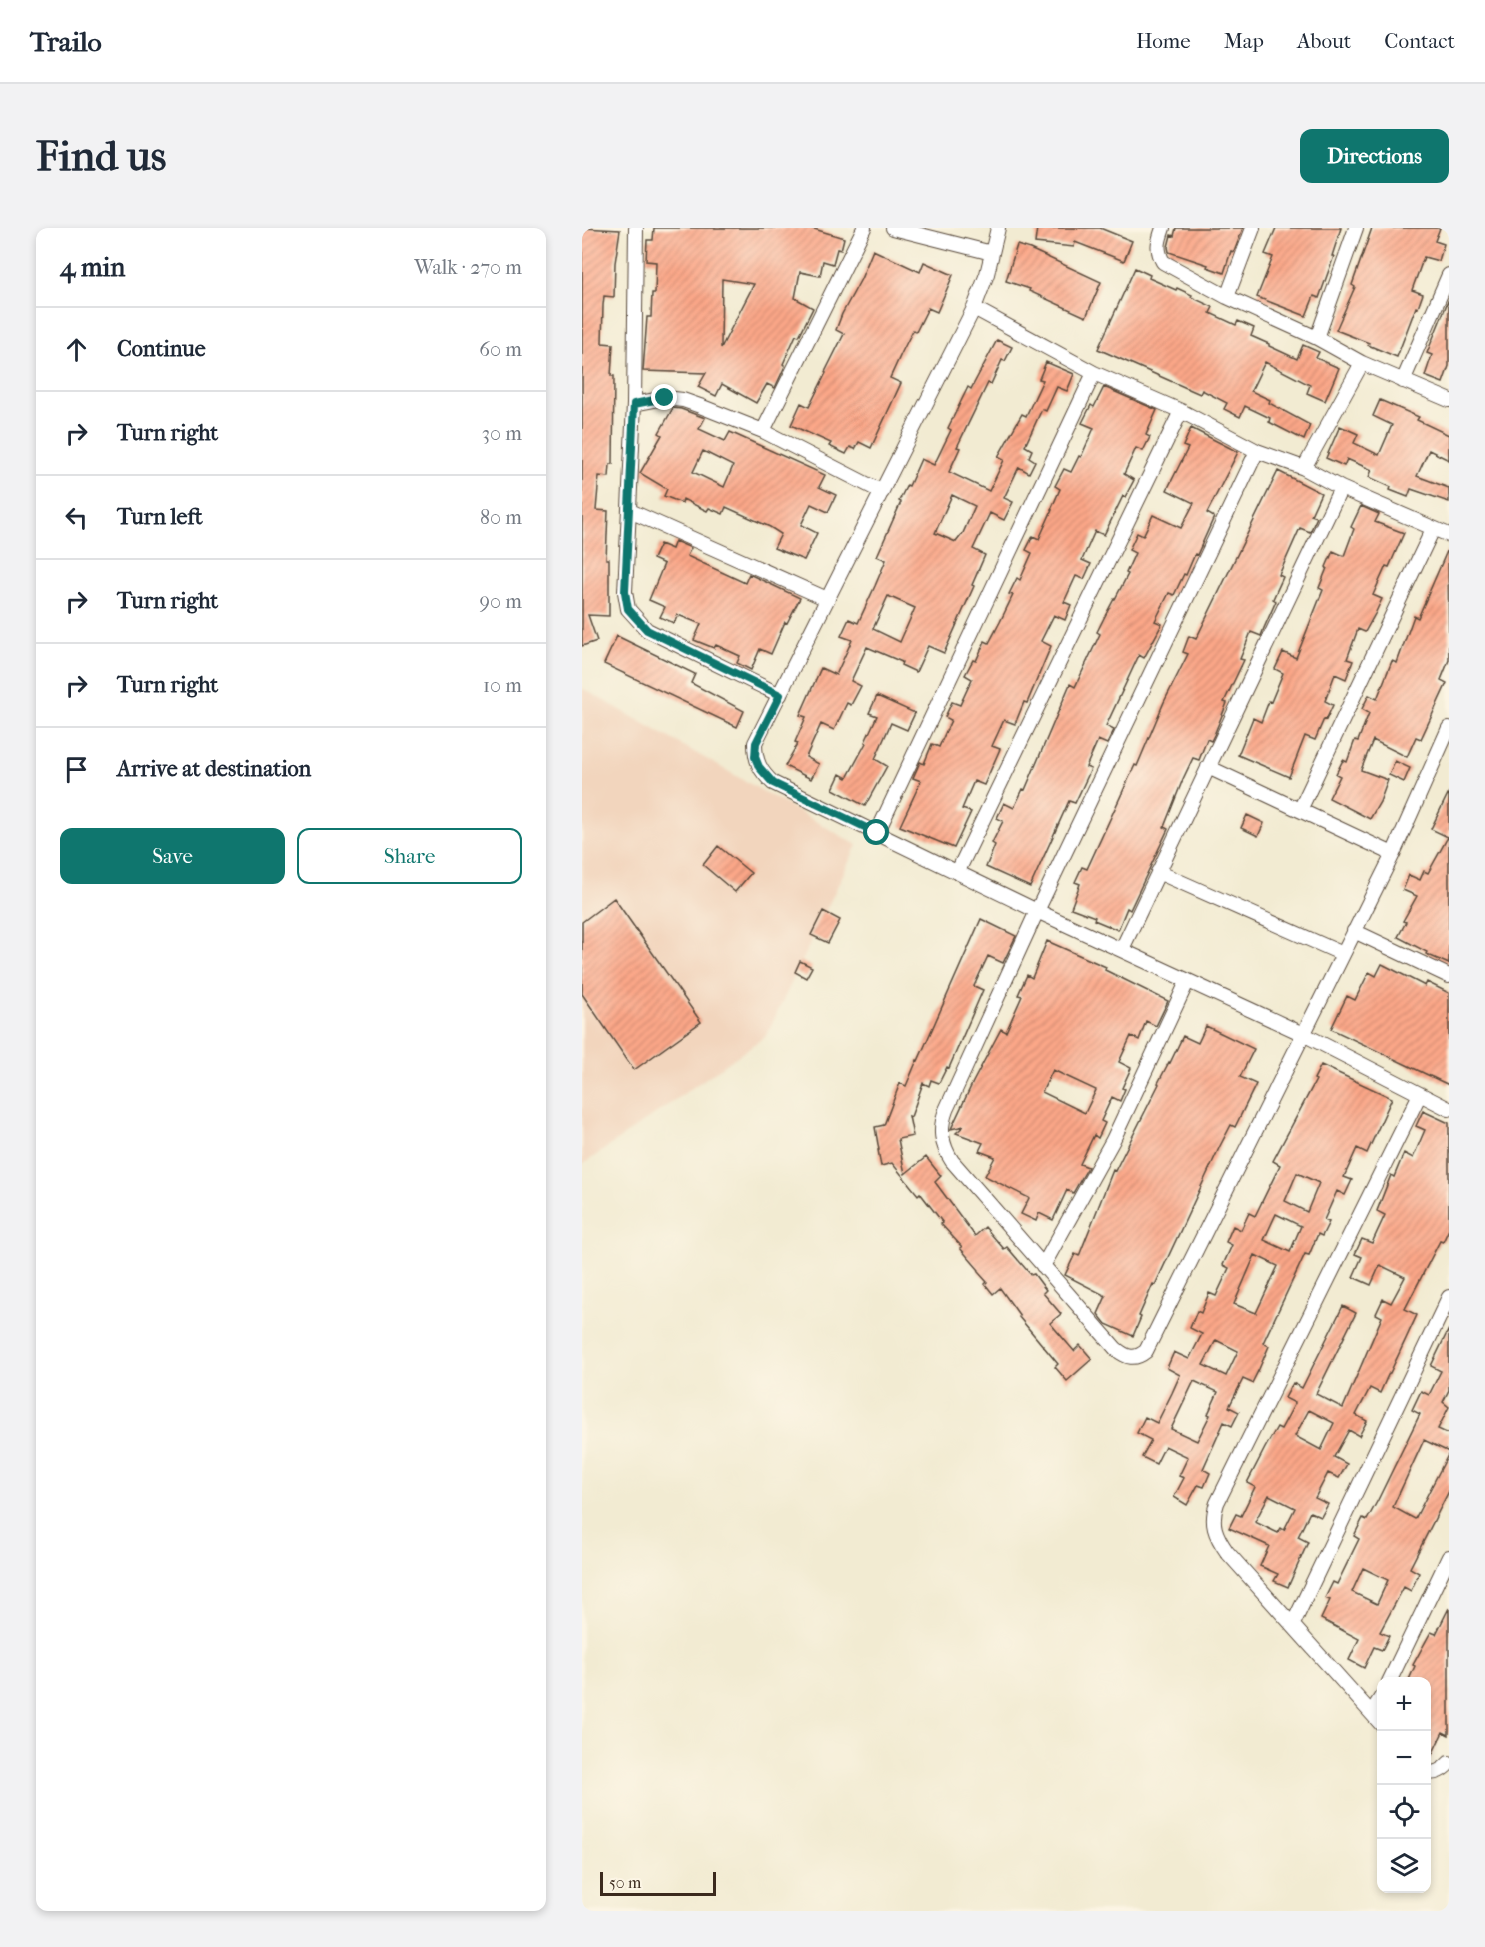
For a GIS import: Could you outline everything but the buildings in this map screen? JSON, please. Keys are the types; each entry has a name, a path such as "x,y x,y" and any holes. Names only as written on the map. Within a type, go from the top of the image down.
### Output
{"street":[{"path":"636,228 634,404 625,592 628,609 647,630 780,695"},
{"path":"763,431 864,228"},
{"path":"998,228 987,274 974,308 756,743 755,757 759,767 773,783 1037,911 1303,1034 1449,1109"},
{"path":"1163,228 1157,244 1163,262 1227,297 1317,338 1362,363 1449,400"},
{"path":"1227,297 1253,228"},
{"path":"1317,338 1356,228"},
{"path":"900,229 992,253"},
{"path":"1403,381 1449,275"},
{"path":"974,308 1094,372 1180,411 1257,451 1304,468 1341,488 1449,535"},
{"path":"1304,468 1362,363"},
{"path":"877,833 1094,372"},
{"path":"634,404 665,398 683,400 763,431 882,492"},
{"path":"958,871 1180,411"},
{"path":"1257,451 1037,911 946,1110 941,1130 945,1151 951,1161 1116,1349 1124,1355 1139,1356 1146,1351 1393,854 1449,728"},
{"path":"1122,949 1341,488"},
{"path":"630,511 827,599"},
{"path":"1300,810 1433,529"},
{"path":"1208,767 1393,854"},
{"path":"1158,872 1343,954"},
{"path":"1354,931 1449,976"},
{"path":"1043,1266 1113,1140 1187,982"},
{"path":"1377,1718 1227,1552 1218,1539 1213,1525 1213,1515 1420,1094"},
{"path":"1293,1624 1449,1297"},
{"path":"1391,1677 1449,1557"},
{"path":"1372,1712 1377,1704"},
{"path":"1431,1774 1449,1762"}],"shaded area":[{"path":"582,688 857,845 766,1036 582,1165"}],"route":[{"path":"665,398 634,404 625,592 628,609 647,630 780,695 756,743 755,757 766,777 773,783 877,833"}]}
